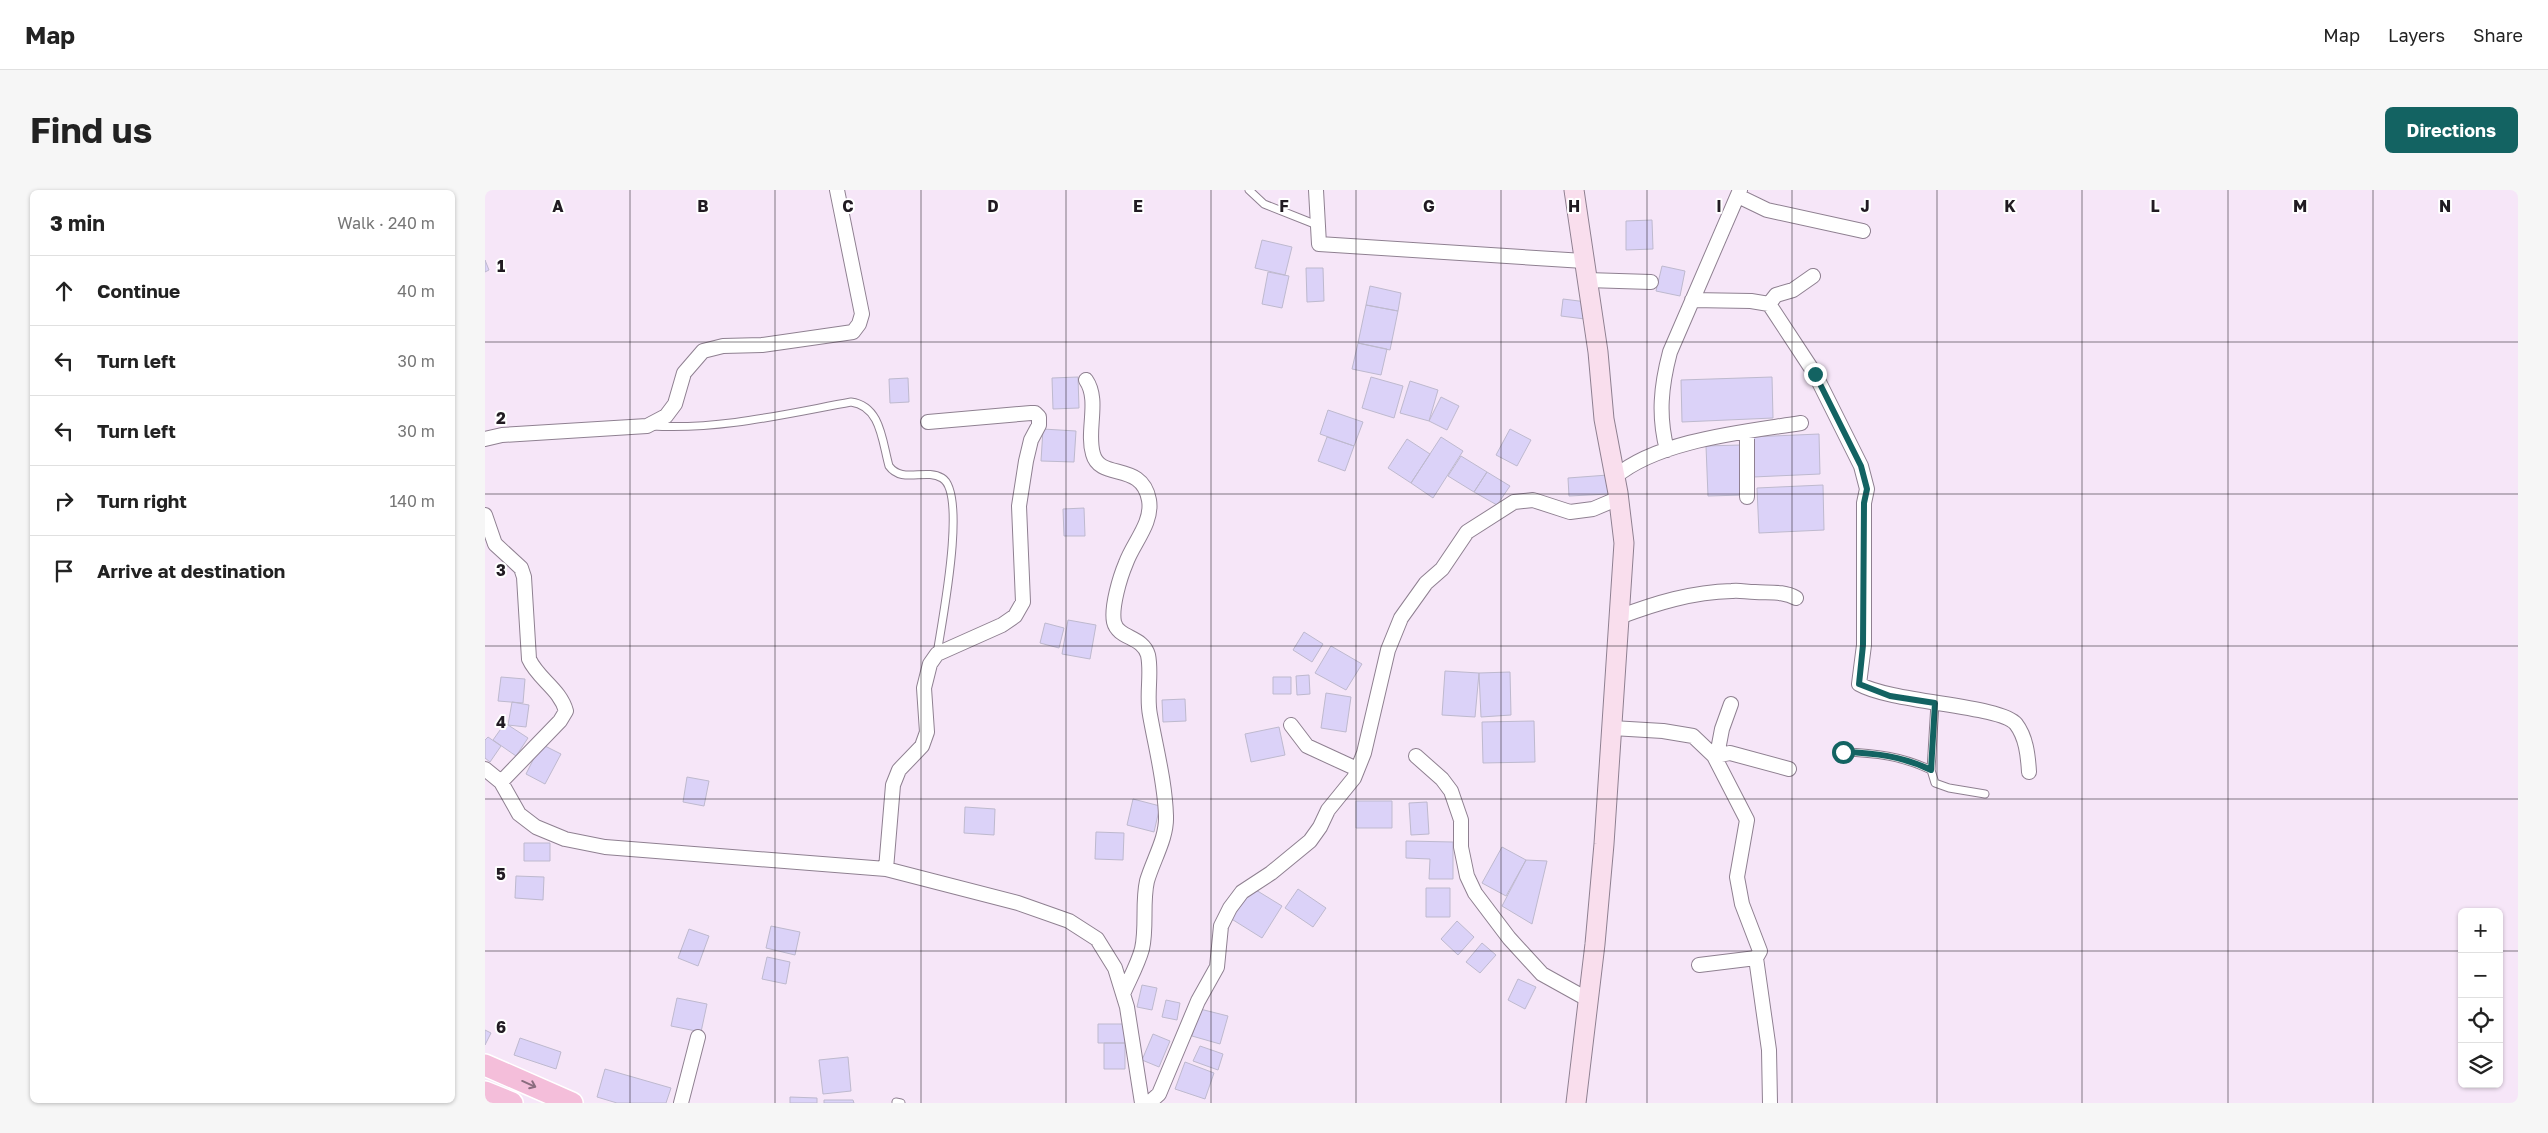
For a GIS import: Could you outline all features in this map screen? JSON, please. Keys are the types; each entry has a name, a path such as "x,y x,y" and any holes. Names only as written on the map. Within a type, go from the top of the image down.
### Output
{"main road":[{"path":"485,1065 572,1103"},
{"path":"485,1092 512,1103"}],"street":[{"path":"485,439 502,435 647,426 666,416 675,404 683,373 703,351 723,346 762,344 853,332 863,314 837,190"},
{"path":"1316,190 1319,244 1584,260"},
{"path":"1574,190 1598,352 1604,420 1619,498 1624,543 1596,935 1576,1103"},
{"path":"1667,450 1661,429 1660,405 1663,377 1670,352 1739,193 1767,210 1863,231"},
{"path":"1769,304 1776,295 1793,290 1813,276"},
{"path":"1587,280 1651,282"},
{"path":"1692,300 1751,300 1769,304 1815,374 1861,466 1867,489 1864,503 1863,645 1859,684 1890,696 1985,711 2012,720 2017,724 2027,746 2029,772"},
{"path":"1086,380 1091,395 1093,455 1097,464 1139,478 1147,490 1149,503 1146,522 1125,563 1115,597 1114,622 1118,630 1139,642 1147,654 1149,714 1160,764 1166,818 1147,882 1142,949 1123,994"},
{"path":"886,869 893,785 899,770 922,746 925,739 928,720 924,688 925,676 937,654 1002,625 1015,616 1023,602 1019,506 1026,461 1031,440 1039,425 1039,417 1035,413 1031,413 928,422"},
{"path":"1615,477 1626,467 1691,442 1801,423"},
{"path":"1747,432 1747,497"},
{"path":"1149,1103 1159,1094 1198,1001 1217,967 1221,926 1230,908 1242,892 1271,873 1309,842 1320,827 1328,810 1354,778 1364,753 1388,650 1401,618 1426,583 1442,569 1467,532 1514,502 1533,500 1570,512 1593,509 1619,498"},
{"path":"485,515 495,544 521,568 524,577 529,659 535,671 563,699 566,711 560,721 501,782"},
{"path":"1619,616 1703,592 1734,590 1789,594 1796,598"},
{"path":"1713,755 1718,750 1731,704"},
{"path":"1291,725 1307,746 1357,769"},
{"path":"1612,728 1663,731 1693,736 1713,755 1747,820 1737,877 1742,904 1760,951 1756,958 1769,1050 1770,1103"},
{"path":"1713,755 1730,753 1789,769"},
{"path":"1416,756 1442,779 1451,791 1461,820 1461,847 1467,876 1475,893 1509,938 1542,974 1587,999"},
{"path":"485,769 501,782 519,814 536,827 565,839 605,847 886,869 1018,903 1069,921 1097,939 1115,968 1123,994 1142,1103"},
{"path":"1699,965 1756,958"},
{"path":"681,1103 698,1037"}],"lane":[{"path":"1249,190 1264,204 1317,225"},
{"path":"647,426 675,427 734,424 851,402 861,404 869,409 876,418 889,466 893,471 899,475 936,476 943,478 949,486 953,508 952,566 937,654"},
{"path":"1935,703 1931,770 1935,783 1949,788 1985,794"},
{"path":"1843,752 1887,755 1917,763 1931,770"}],"building":[{"path":"1652,220 1653,249 1626,250 1626,221"},
{"path":"1262,240 1292,247 1285,275 1255,268"},
{"path":"485,260 489,270 485,272"},
{"path":"1662,266 1685,271 1680,296 1656,291"},
{"path":"1306,268 1323,268 1324,301 1307,302"},
{"path":"1268,272 1289,276 1282,308 1262,304"},
{"path":"1370,286 1401,293 1398,311 1366,305"},
{"path":"1563,299 1587,302 1585,319 1561,316"},
{"path":"1366,305 1398,311 1390,350 1358,343"},
{"path":"1358,343 1387,349 1381,375 1352,369"},
{"path":"1078,377 1079,408 1053,409 1052,378"},
{"path":"1371,377 1403,386 1394,418 1362,408"},
{"path":"1772,377 1773,418 1682,422 1681,380"},
{"path":"908,378 909,402 890,403 889,379"},
{"path":"1410,381 1438,390 1429,421 1400,413"},
{"path":"1441,397 1459,406 1447,430 1429,421"},
{"path":"1328,410 1363,422 1354,446 1320,434"},
{"path":"1043,429 1076,431 1074,462 1041,461"},
{"path":"1510,429 1531,440 1517,466 1496,455"},
{"path":"1819,434 1820,474 1753,477 1751,437"},
{"path":"1327,437 1354,446 1345,471 1318,461"},
{"path":"1441,437 1463,451 1433,498 1411,483"},
{"path":"1407,439 1430,454 1411,483 1388,468"},
{"path":"1741,445 1743,495 1708,496 1706,446"},
{"path":"1461,456 1487,472 1474,492 1448,476"},
{"path":"1487,472 1510,486 1497,505 1474,492"},
{"path":"1608,475 1609,494 1569,496 1568,478"},
{"path":"1823,485 1824,530 1759,533 1757,488"},
{"path":"1084,508 1085,536 1064,536 1063,509"},
{"path":"1068,620 1096,625 1090,659 1062,654"},
{"path":"1045,623 1064,628 1059,648 1040,643"},
{"path":"1304,632 1323,644 1312,662 1293,650"},
{"path":"1331,646 1362,664 1346,690 1315,673"},
{"path":"1445,671 1479,673 1475,717 1442,715"},
{"path":"1510,672 1511,715 1481,717 1479,673"},
{"path":"1309,675 1310,694 1297,695 1296,676"},
{"path":"501,677 525,679 523,703 498,701"},
{"path":"1273,677 1291,677 1291,694 1273,694"},
{"path":"1326,693 1351,697 1346,732 1321,728"},
{"path":"1185,699 1186,721 1163,722 1162,700"},
{"path":"512,702 529,705 526,727 508,725"},
{"path":"1534,721 1535,762 1483,763 1482,722"},
{"path":"505,723 528,738 516,756 493,740"},
{"path":"1279,727 1285,755 1251,762 1245,734"},
{"path":"488,737 501,746 490,762 485,758 485,740"},
{"path":"541,744 561,754 545,784 526,774"},
{"path":"687,777 709,781 704,806 683,802"},
{"path":"1133,799 1160,806 1154,832 1127,825"},
{"path":"1356,801 1392,801 1392,828 1356,828"},
{"path":"1427,802 1429,834 1411,835 1409,803"},
{"path":"965,807 995,809 994,835 964,833"},
{"path":"1096,832 1124,833 1123,860 1095,859"},
{"path":"1406,841 1453,842 1453,879 1429,879 1430,859 1406,858"},
{"path":"524,843 550,843 550,861 524,861"},
{"path":"1502,847 1526,860 1506,896 1482,883"},
{"path":"1526,860 1547,861 1532,924 1502,906"},
{"path":"516,876 544,877 543,900 515,898"},
{"path":"1251,887 1282,906 1262,938 1230,918"},
{"path":"1426,888 1450,888 1450,917 1426,917"},
{"path":"1298,889 1326,908 1313,927 1285,908"},
{"path":"1457,921 1474,937 1458,955 1441,939"},
{"path":"771,926 800,932 795,955 766,948"},
{"path":"689,929 709,936 698,966 678,958"},
{"path":"1482,943 1496,955 1480,973 1466,962"},
{"path":"767,957 790,962 786,984 762,979"},
{"path":"1518,979 1536,987 1525,1009 1508,1000"},
{"path":"1142,985 1157,988 1152,1010 1137,1007"},
{"path":"677,998 707,1004 701,1032 671,1026"},
{"path":"1166,1000 1180,1003 1177,1020 1162,1017"},
{"path":"1200,1009 1228,1016 1220,1044 1192,1036"},
{"path":"1098,1024 1125,1024 1125,1043 1098,1043"},
{"path":"485,1030 491,1033 485,1045"},
{"path":"1153,1034 1170,1041 1159,1067 1142,1060"},
{"path":"520,1038 561,1052 556,1069 514,1055"},
{"path":"1104,1043 1125,1043 1125,1069 1104,1069"},
{"path":"1200,1046 1223,1054 1218,1070 1193,1061"},
{"path":"848,1057 851,1091 823,1094 819,1060"},
{"path":"1185,1062 1214,1073 1205,1099 1175,1089"},
{"path":"605,1069 671,1088 666,1103 617,1103 597,1097"},
{"path":"790,1097 817,1098 817,1103 790,1103"},
{"path":"824,1100 853,1100 854,1103 824,1103"}],"route":[{"path":"1815,374 1861,466 1867,489 1864,503 1863,540 1865,568 1862,670 1859,684 1869,690 1890,696 1935,703 1931,770 1901,758 1880,754 1843,752"}]}
